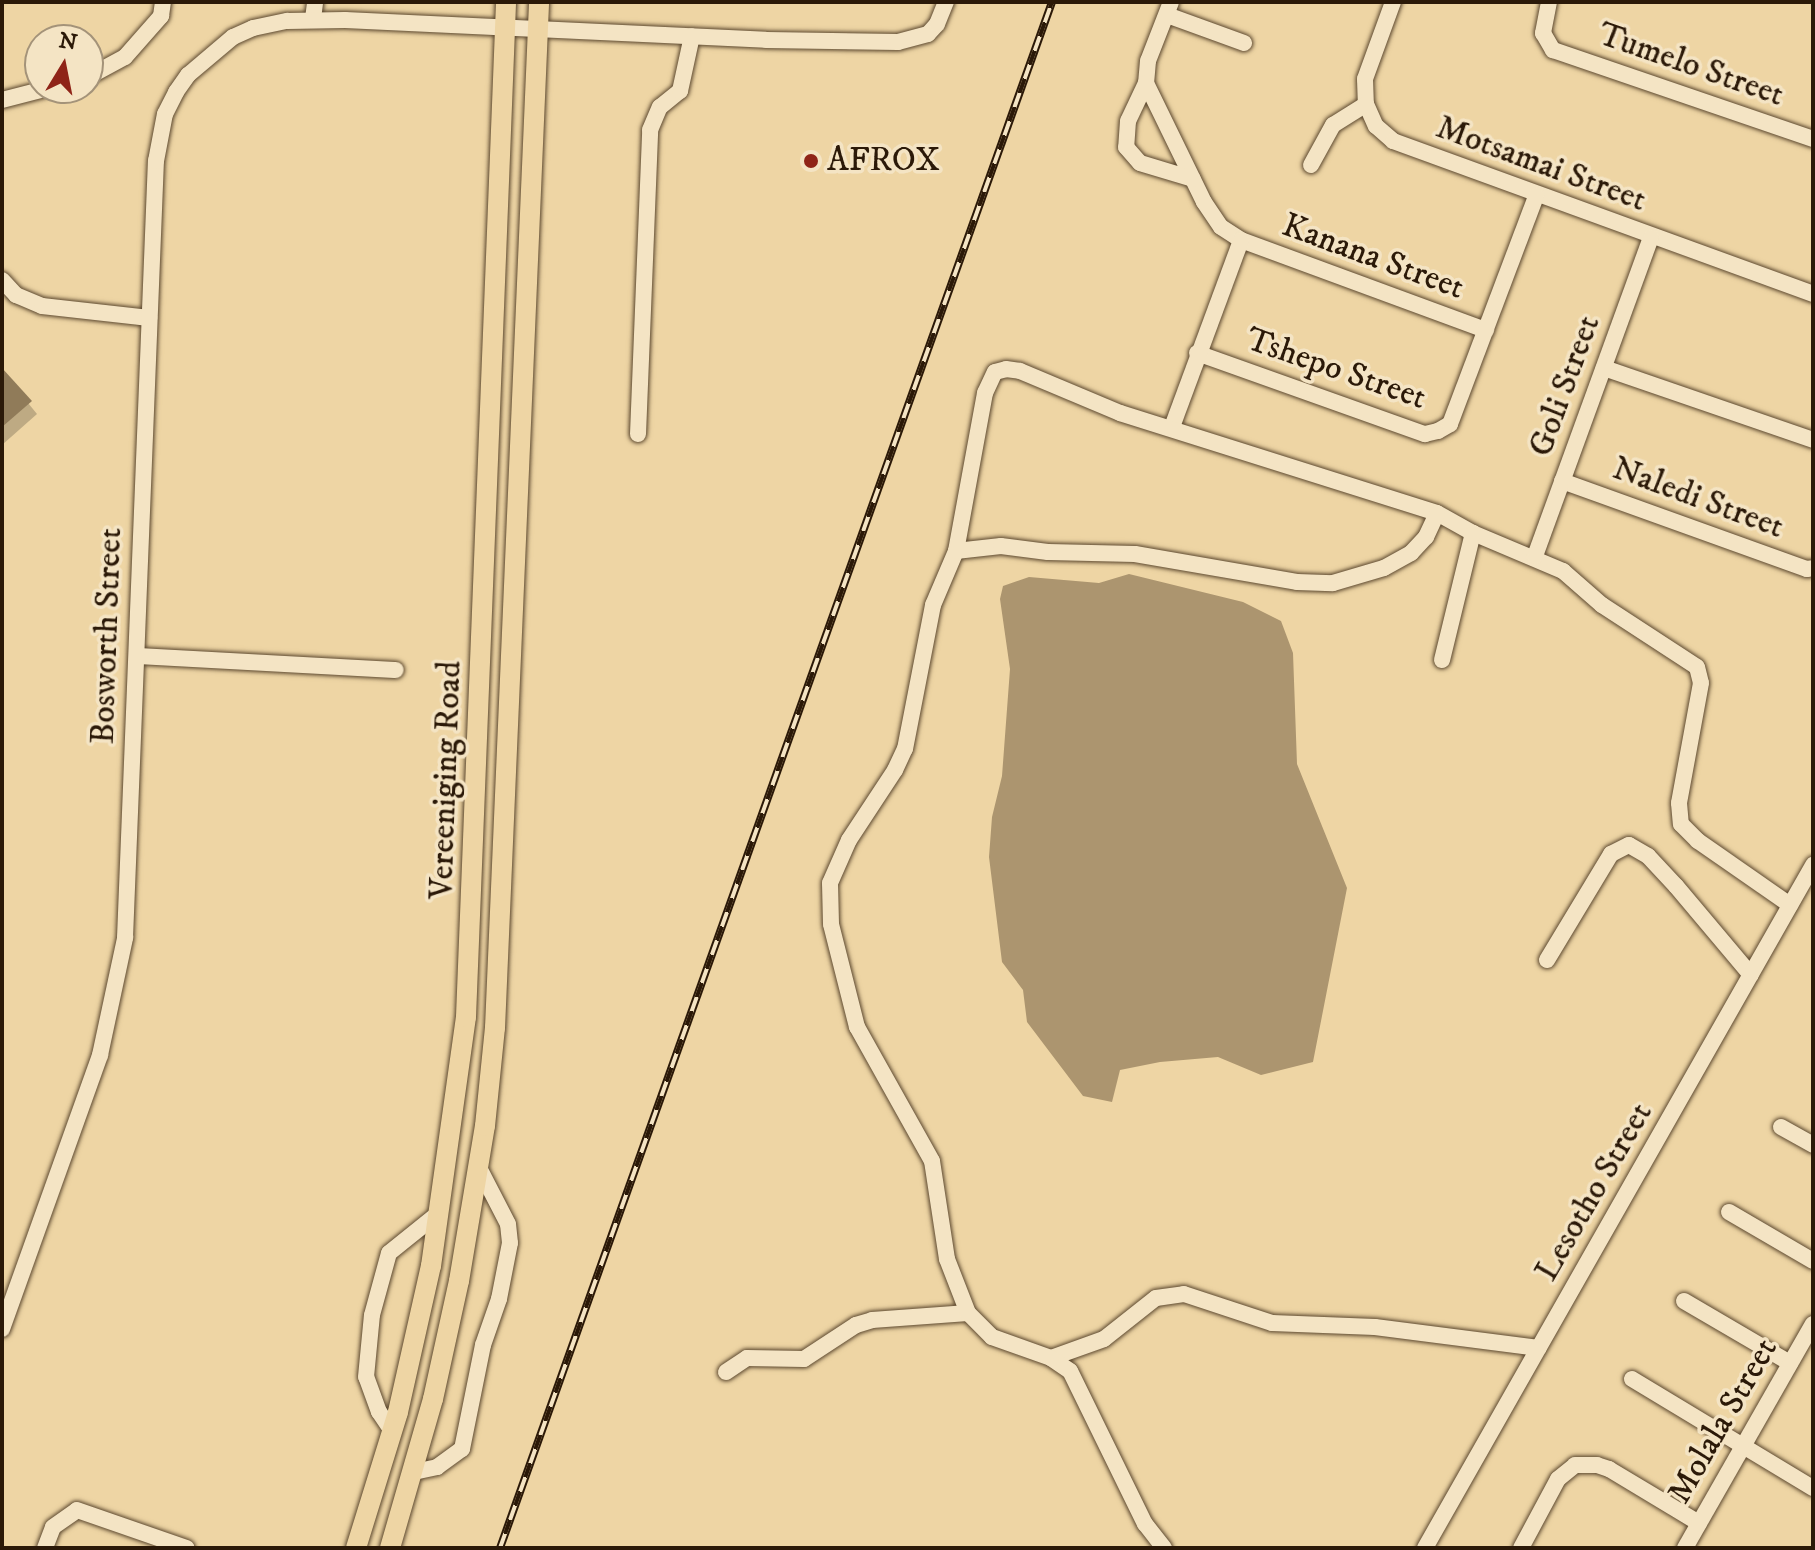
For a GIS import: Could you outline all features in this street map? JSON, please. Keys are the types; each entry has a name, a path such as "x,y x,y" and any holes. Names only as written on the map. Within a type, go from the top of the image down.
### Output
{"main road":[{"name":"Vereeniging Road","path":"356,1548 392,1431 415,1339 440,1212 464,1031 471,927 506,2"},
{"name":"Vereeniging Road","path":"390,1548 414,1472 459,1281 478,1166 499,982 539,2"}],"street":[{"path":"104,68 125,57 161,16 163,2"},
{"name":"Bosworth Street","path":"2,1327 100,1055 125,938 156,161 165,114 188,75 233,37 253,28 314,11 538,29 692,36 914,40 928,34 937,24 946,2"},
{"path":"1311,165 1333,125 1366,104 1365,79 1393,2"},
{"name":"Tumelo Street","path":"1549,2 1543,33 1553,50 1813,139"},
{"path":"1193,179 1140,163 1126,147 1128,121 1146,83 1148,61 1169,8 1244,43"},
{"path":"638,434 650,130 660,107 680,91 692,36"},
{"name":"Kanana Street","path":"1146,83 1211,216 1241,240 1486,330"},
{"path":"2,100 24,94"},
{"name":"Motsamai Street","path":"1366,104 1376,126 1393,141 1536,196 1813,294"},
{"name":"Tshepo Street","path":"1197,353 1425,434 1450,424 1536,196"},
{"name":"Goli Street","path":"1535,556 1651,237"},
{"path":"1172,427 1241,240"},
{"path":"2,280 16,295 42,306 149,318"},
{"path":"1604,368 1813,440"},
{"path":"1164,1548 1145,1524 1080,1385 1070,1371 1051,1358 992,1337 968,1313 947,1259 932,1161 857,1027 828,904 834,867 905,749 933,605 956,551 975,430 989,378 995,372 1020,371 1093,403 1437,513 1473,533 1535,556 1563,571 1602,605 1697,667 1701,683 1679,803 1681,824 1698,841 1790,905"},
{"name":"Naledi Street","path":"1562,481 1807,569 1813,568"},
{"path":"956,551 1001,546 1048,552 1135,554 1297,582 1333,583 1384,568 1411,553 1426,537 1437,513"},
{"path":"1442,660 1473,533"},
{"path":"137,656 396,670"},
{"path":"1547,960 1611,854 1629,845 1648,856 1751,975"},
{"name":"Lesotho Street","path":"1425,1548 1813,865"},
{"path":"1781,1127 1813,1145"},
{"path":"414,1472 437,1467 462,1449 483,1345 499,1299 510,1243 508,1224 478,1166"},
{"path":"392,1431 373,1401 366,1377 372,1315 389,1253 440,1212"},
{"path":"1729,1212 1813,1261"},
{"path":"1051,1358 1104,1339 1156,1298 1184,1294 1272,1323 1375,1327 1539,1348"},
{"path":"1684,1301 1790,1363"},
{"path":"726,1372 747,1358 804,1359 856,1325 872,1320 968,1313"},
{"name":"Molala Street","path":"1685,1548 1813,1324"},
{"path":"1632,1379 1813,1488"},
{"path":"1521,1548 1558,1479 1575,1465 1609,1469 1699,1523"},
{"path":"45,1548 53,1527 77,1510 187,1548"}],"shaded area":[{"path":"1129,574 1243,602 1281,621 1293,653 1297,764 1347,888 1313,1062 1261,1075 1218,1057 1160,1062 1120,1070 1112,1102 1083,1096 1027,1022 1023,990 1002,962 989,857 992,817 1002,776 1010,669 1000,599 1003,586 1029,577 1099,583"}],"building":[{"path":"2,368 32,401 2,427"}],"railway":[{"path":"500,1548 1052,2"}],"place":[{"name":"AFROX","path":"811,161"}]}
